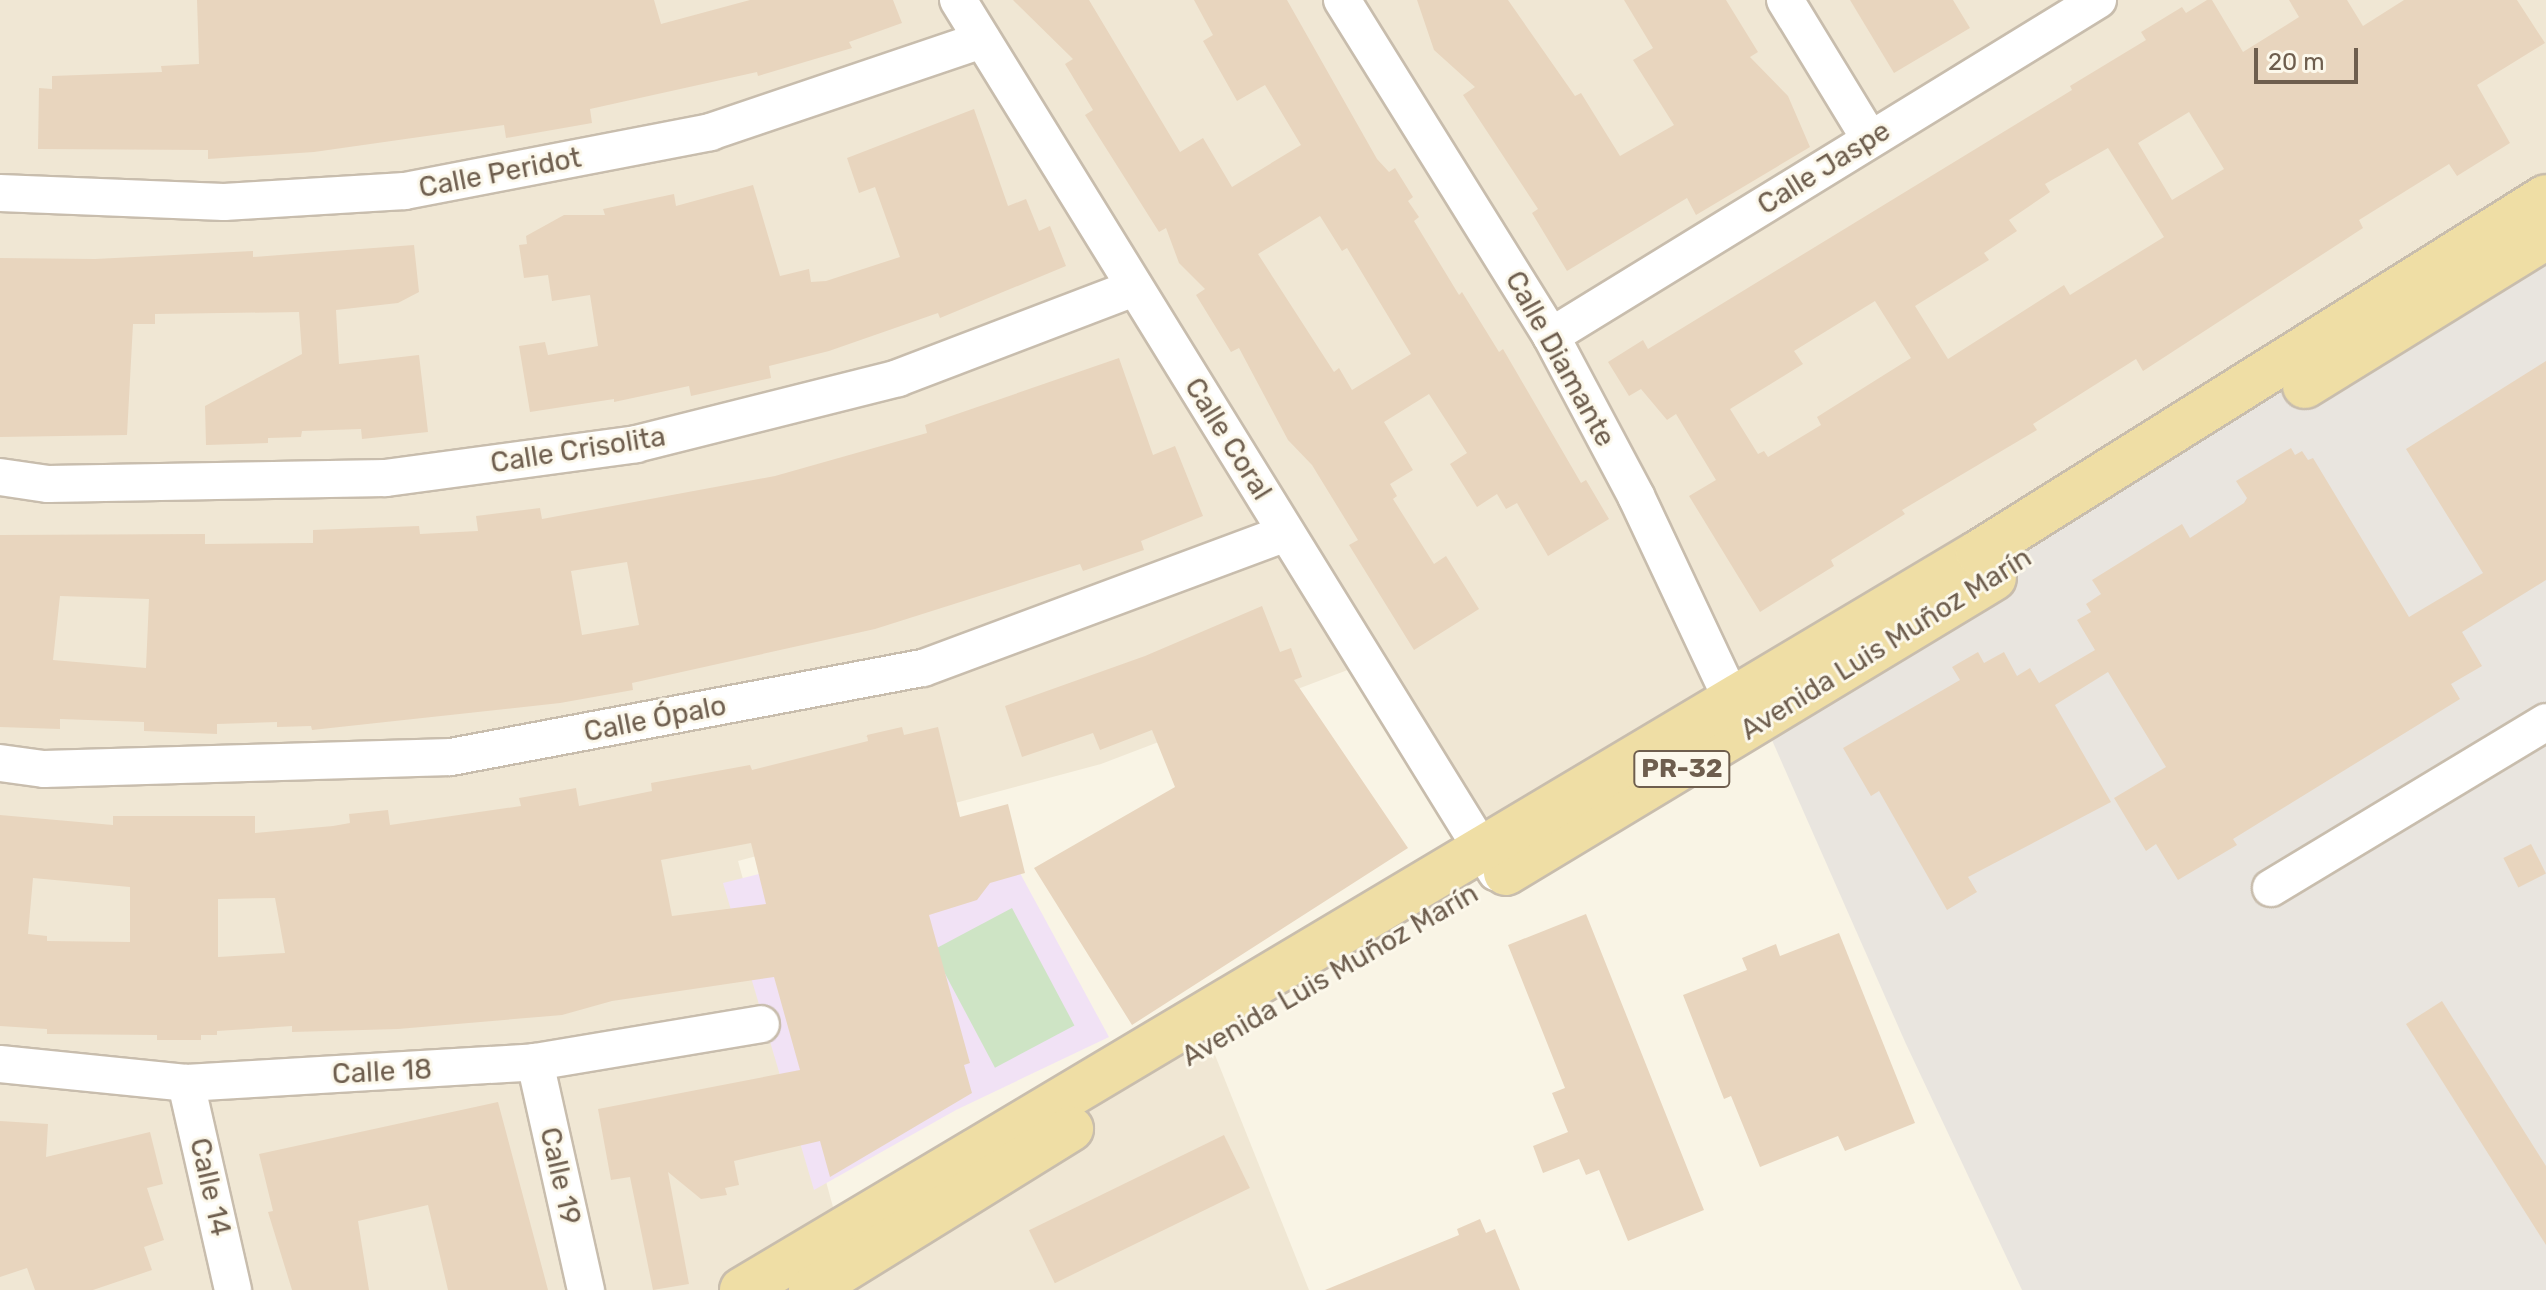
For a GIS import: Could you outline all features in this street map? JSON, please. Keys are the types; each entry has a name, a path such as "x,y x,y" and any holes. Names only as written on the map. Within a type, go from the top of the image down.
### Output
{"main road":[{"name":"Avenida Luis Muñoz Marín","path":"1747,709 2546,197"},
{"name":"Avenida Luis Muñoz Marín","path":"811,1290 1237,1027 1491,865 1747,709 2546,237"},
{"name":"Avenida Luis Muñoz Marín","path":"742,1290 1491,865"}],"street":[{"name":"Calle Coral","path":"958,0 1491,865"},
{"name":"Calle Diamante","path":"1342,0 1551,336 1747,709"},
{"path":"1785,0 1870,139"},
{"name":"Calle Jaspe","path":"1551,336 2098,0"},
{"name":"Calle Peridot","path":"0,193 224,202 405,191 710,132 982,40"},
{"name":"Calle Crisolita","path":"0,477 48,484 386,478 636,444 898,378 1134,288"},
{"name":"Calle Ópalo","path":"0,763 44,769 451,757 923,668 1286,533"},
{"path":"2271,888 2546,722"},
{"name":"Calle 18","path":"0,1064 186,1083 535,1062 761,1024"},
{"name":"Calle 19","path":"535,1062 586,1290"},
{"name":"Calle 14","path":"186,1083 228,1289"}],"shaded area":[{"path":"0,0 2546,0 2546,192 1483,853 1366,663 1101,764 738,861 844,1247 1203,1025 1309,1290 0,1290"},
{"path":"2546,192 2546,1290 2022,1290 1906,1044 1749,688"},
{"path":"989,816 1109,1037 956,1110 814,1190 723,883"}],"green space":[{"path":"1012,908 1074,1025 995,1068 933,950"}],"building":[{"path":"197,0 654,0 661,24 750,0 893,0 902,23 849,42 852,48 758,76 757,72 590,109 592,123 506,138 504,125 314,152 208,159 208,150 38,149 39,88 52,89 52,76 162,72 161,66 199,64"},
{"path":"1013,0 1089,0 1180,152 1203,138 1232,187 1301,145 1265,85 1237,101 1203,41 1213,35 1194,0 1287,0 1377,159 1389,172 1395,168 1413,197 1408,201 1419,217 1414,221 1459,295 1462,292 1499,352 1503,349 1581,483 1586,480 1609,519 1548,556 1517,503 1506,509 1497,494 1477,507 1450,464 1467,453 1429,394 1384,422 1413,470 1390,484 1397,496 1393,499 1434,564 1446,556 1479,609 1414,650 1349,545 1358,540 1312,465 1288,440 1239,348 1231,352 1196,295 1205,289 1179,263 1166,228 1159,232 1085,115 1093,110 1065,64 1073,59","holes":["1320,216 1342,251 1347,248 1411,354 1352,390 1339,368 1334,372 1258,254"]},
{"path":"1417,0 1508,0 1575,96 1581,93 1620,156 1674,125 1633,60 1653,48 1624,0 1726,0 1758,52 1750,57 1788,96 1810,147 1696,215 1687,198 1567,271 1532,213 1538,209 1463,95 1475,87 1434,50"},
{"path":"1850,0 1953,0 1970,28 1894,73"},
{"path":"2212,0 2243,52 2299,17 2289,0 2347,0 2363,26 2404,0 2517,0 2545,43 2477,85 2510,143 2457,176 2449,164 2359,220 2363,228 2143,371 2136,359 2033,424 2037,430 1902,510 1905,514 1831,560 1834,566 1760,612 1689,496 1716,480 1676,414 1667,420 1641,389 1629,396 1608,362 1643,340 1648,349 2072,90 2070,86 2146,40 2141,32 2182,7 2186,13","holes":["2189,112 2224,169 2172,200 2138,143","2108,148 2164,237 2070,295 2064,285 1948,359 1915,306 1989,260 1984,253 2017,231 2009,220 2050,192 2045,184","1875,301 1911,358 1817,417 1821,425 1768,457 1764,451 1758,454 1730,409 1803,364 1794,351"]},
{"path":"974,109 1008,206 1026,199 1039,231 1050,226 1066,266 940,318 938,313 829,351 769,366 771,378 691,396 689,386 614,402 614,399 530,412 519,346 545,342 548,355 598,346 590,295 552,301 548,275 524,278 519,245 527,244 526,236 564,215 605,215 603,209 674,194 676,206 753,185 780,276 809,269 811,282 826,281 900,257 875,187 859,193 847,158"},
{"path":"414,245 419,292 398,303 336,310 339,364 419,355 428,432 362,439 361,429 302,431 301,437 268,438 268,443 206,445 205,406 302,354 299,312 155,314 155,324 133,324 127,435 0,437 0,258 95,259 253,251 253,257"},
{"path":"1119,358 1153,455 1175,446 1203,516 1141,541 1144,550 1083,571 1080,564 875,629 632,683 633,690 560,703 312,730 311,726 277,727 277,722 217,724 217,734 144,731 144,722 60,719 60,729 0,727 0,535 205,534 205,544 313,543 313,530 419,526 420,534 478,531 476,516 540,508 542,519 775,476 927,433 925,425","holes":["627,562 639,625 582,635 571,571","60,596 149,599 146,668 53,660"]},
{"path":"2546,361 2546,580 2462,632 2482,666 2451,684 2460,699 2233,839 2237,845 2178,880 2156,844 2146,851 2114,798 2166,767 2108,672 2055,705 2111,802 1968,877 1977,892 1947,910 1879,791 1871,796 1843,748 1960,680 1952,667 1978,652 1984,663 2004,652 2017,676 2030,668 2039,683 2095,650 2077,620 2091,612 2086,604 2101,594 2092,580 2182,524 2190,538 2244,503 2247,498 2236,481 2291,448 2295,455 2302,451 2308,460 2313,458 2409,617 2483,573 2406,449"},
{"path":"1262,606 1280,652 1291,648 1302,677 1294,680 1408,848 1132,1025 1034,868 1175,787 1152,730 1100,750 1093,733 1022,757 1005,706 1145,656"},
{"path":"902,727 904,735 938,727 960,817 1008,804 1025,873 990,883 977,900 929,915 970,1063 964,1065 972,1093 830,1177 820,1141 734,1161 739,1185 725,1188 727,1195 701,1199 668,1172 689,1284 653,1290 630,1177 611,1180 598,1109 800,1070 774,977 612,1001 562,1015 398,1029 292,1032 292,1026 217,1031 217,1035 201,1035 201,1040 157,1040 157,1035 47,1034 47,1029 0,1026 0,815 113,825 113,816 255,816 255,833 333,826 350,823 349,814 388,810 390,825 521,806 519,798 576,788 579,806 652,791 651,783 750,765 752,770 868,741 867,735","holes":["751,843 766,904 672,916 661,860","33,878 130,887 130,942 47,941 47,936 28,934","275,898 285,953 218,957 218,899"]},
{"path":"2531,844 2546,873 2518,887 2503,858"},
{"path":"1586,914 1704,1210 1628,1241 1599,1170 1586,1175 1579,1159 1543,1173 1533,1146 1568,1132 1552,1093 1565,1088 1508,945"},
{"path":"1839,933 1915,1123 1845,1151 1838,1136 1760,1167 1731,1096 1724,1099 1683,995 1747,970 1742,958 1776,944 1780,956"},
{"path":"2442,1001 2546,1166 2546,1245 2406,1024"},
{"path":"498,1102 548,1290 448,1290 428,1205 358,1221 369,1290 292,1290 268,1212 273,1211 259,1154"},
{"path":"0,1121 48,1124 46,1157 150,1132 163,1184 147,1188 164,1240 144,1247 152,1270 93,1290 35,1290 27,1268 0,1277"},
{"path":"1224,1135 1250,1188 1055,1283 1029,1230"},
{"path":"1480,1219 1486,1233 1495,1229 1520,1290 1325,1290 1459,1235 1457,1229"}]}
